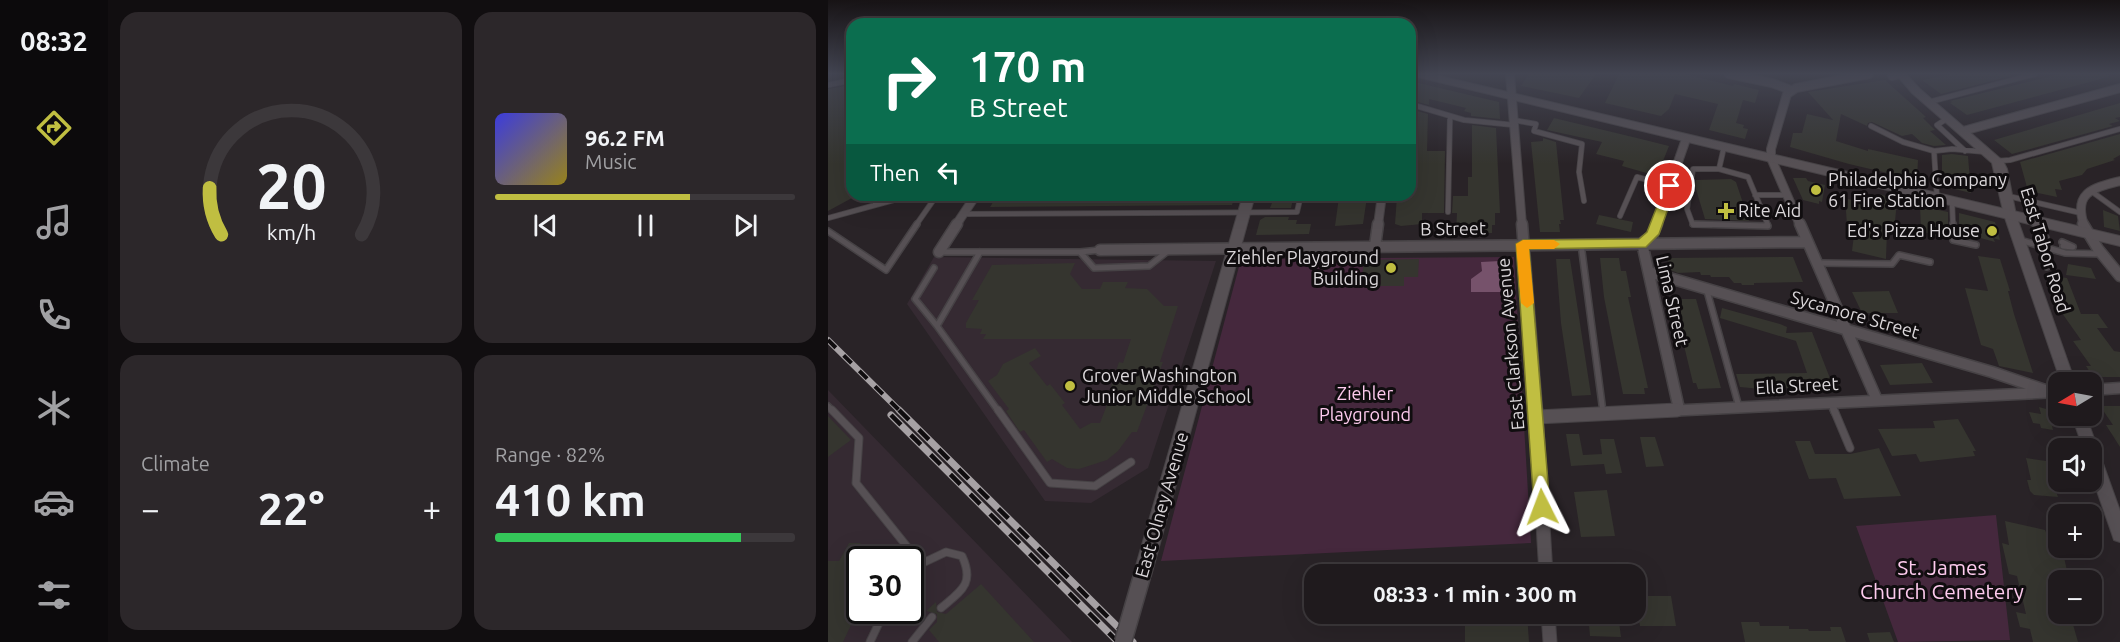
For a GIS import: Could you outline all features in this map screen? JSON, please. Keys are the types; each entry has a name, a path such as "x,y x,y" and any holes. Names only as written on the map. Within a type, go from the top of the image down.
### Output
{"main road":[{"path":"1547,104 1686,139 2120,241"}],"street":[{"name":"East Clarkson Avenue","path":"1513,104 1537,417 1545,564"},
{"path":"1784,104 1771,149 1771,159 1876,400"},
{"path":"1931,104 1997,161"},
{"path":"1963,131 2062,104"},
{"name":"Lima Street","path":"1679,409 1642,243 1653,234 1686,139"},
{"name":"East Tabor Road","path":"1997,161 2010,215 2064,372"},
{"path":"2119,183 2091,191 2083,196 2081,213 2086,233 2120,276"},
{"path":"939,252 972,201"},
{"name":"East Olney Avenue","path":"1124,642 1247,201"},
{"path":"1375,246 1381,201"},
{"name":"B Street","path":"1100,250 1807,242"},
{"name":"Sycamore Street","path":"1649,272 2048,390"},
{"path":"2102,389 2120,388"},
{"name":"Ella Street","path":"1537,417 2048,392"},
{"path":"2102,475 2114,503 2120,534"},
{"path":"1549,624 1550,642"}],"lane":[{"path":"1416,106 1486,124 1514,122 1536,124 1534,131 1582,144 1579,172 1584,201"},
{"path":"1448,212 1450,116"},
{"path":"1948,118 1937,125 1966,152"},
{"path":"1871,126 1934,152 1941,148 1966,152 1987,152"},
{"path":"1997,161 2010,160 2120,129"},
{"path":"1719,169 1724,147"},
{"path":"1934,152 1937,198"},
{"path":"1693,169 1719,169 1748,177 1755,195 1768,226 1693,225 1687,209 1693,169"},
{"path":"1620,216 1636,177 1670,186"},
{"path":"2091,191 2120,212"},
{"path":"1755,195 1787,195"},
{"path":"2006,196 2081,213"},
{"path":"875,201 875,205"},
{"path":"828,218 890,201"},
{"path":"828,231 886,270 933,201"},
{"path":"963,214 1298,212 1300,201"},
{"path":"1952,201 1953,240 1976,245"},
{"path":"2035,221 2040,246 2048,267"},
{"path":"2038,238 2046,240"},
{"path":"2018,240 2065,253 2103,254"},
{"path":"1581,244 1604,414"},
{"path":"2063,244 2073,247 2079,253"},
{"path":"1080,252 1094,268 1149,266 1170,249"},
{"path":"939,252 1100,250"},
{"path":"937,326 980,252"},
{"path":"1817,263 1892,264 1899,255 1930,262"},
{"path":"934,268 915,299 1050,483 1095,486 1131,462"},
{"path":"1707,291 1739,407"},
{"path":"1830,402 1850,448"},
{"path":"828,406 859,438 856,483 907,546"},
{"path":"924,562 946,552 962,556 969,569 969,578 960,592 941,608"},
{"path":"912,642 932,617"},
{"path":"870,642 878,624"}],"shaded area":[{"name":"Grover Washington Junior Middle School","path":"934,257 1216,261 1148,468 1091,503 1045,501 907,304"},
{"path":"1500,261 1502,292 1471,292 1471,279 1482,271 1481,262"},
{"path":"828,390 1072,642 828,642"}],"green space":[{"name":"Ziehler Playground","path":"1514,257 1531,543 1161,561 1241,259"},
{"name":"St. James Church Cemetery","path":"1996,515 2010,640 1898,642 1856,526"}],"building":[{"path":"828,104 846,104 846,201 828,211"},
{"path":"1449,104 1499,104 1500,119 1471,116 1471,113 1464,111 1466,108"},
{"path":"1609,104 1671,104 1661,116"},
{"path":"1718,104 1742,104 1736,123 1748,129 1745,139 1709,130"},
{"path":"1819,104 1912,104 1926,117 1923,118 1935,130 1930,131 1946,145 1934,146 1922,143 1912,134 1902,136 1872,122 1867,126 1841,114 1836,141 1868,151 1868,149 1918,160 1917,180 1790,147 1793,133 1802,133 1807,114 1833,120"},
{"path":"1951,104 2008,104 1967,115"},
{"path":"2120,104 2120,117 2115,118 2120,121 2109,124 2113,126 2012,154 1994,140"},
{"path":"1416,111 1428,114 1427,151 1445,151 1444,213 1422,213 1422,224 1401,226 1395,224 1397,201 1416,201"},
{"path":"1554,118 1669,146 1657,176 1622,166 1624,161 1596,154 1602,142 1547,130"},
{"path":"1472,125 1496,128 1500,213 1495,213 1492,233 1456,233 1457,213 1452,213 1453,196 1468,196 1468,177 1472,177"},
{"path":"2120,134 2120,155 2113,159 2115,160 2087,169 2082,175 2059,181 2062,190 2055,189 2057,197 2028,191 2020,162"},
{"path":"1543,138 1556,142 1564,220 1560,220 1560,232 1540,232 1531,142 1543,141"},
{"path":"1942,155 1968,156 1971,193 1942,186"},
{"path":"1793,178 1806,178 1808,181 1825,185 1822,202 1819,201 1819,204 1803,200"},
{"path":"1731,179 1736,182 1749,221 1705,219 1695,186 1696,180"},
{"path":"1880,194 1897,200 1894,232 1887,230 1886,259 1852,251 1855,227 1847,225 1848,199 1878,206"},
{"path":"994,201 1233,201 1232,205 990,207"},
{"path":"1273,201 1293,201 1291,208 1270,208"},
{"path":"1338,201 1366,201 1363,224 1335,226"},
{"path":"1920,206 1948,212 1948,227 1939,225 1939,237 1921,231"},
{"path":"2103,210 2118,216 2120,231 2104,227"},
{"path":"1959,213 1995,222 2000,240 1993,238 1995,242 1959,232"},
{"path":"1599,215 1633,222 1631,232 1596,224"},
{"path":"1265,217 1289,217 1288,220 1297,220 1296,224 1311,224 1309,234 1256,235 1260,220"},
{"path":"1978,256 2000,259 2014,314 2033,373 1999,366 1993,349 1981,345 1965,288 1988,291"},
{"path":"1793,257 1803,282 1754,283 1754,285 1742,285 1734,283 1729,277 1711,277 1701,275 1700,272 1678,273 1670,270 1668,260 1668,258"},
{"path":"1600,258 1619,258 1621,271 1626,271 1631,297 1628,297 1648,388 1644,388 1645,394 1623,394 1604,297"},
{"name":"Ziehler Playground Building","path":"1419,259 1418,277 1404,277 1404,286 1380,286 1381,277 1362,277 1364,260"},
{"path":"1556,259 1570,259 1591,395 1572,396 1561,323"},
{"path":"1075,263 1070,274 1082,289 1100,289 1103,282 1128,282 1125,288 1147,289 1164,306 1178,306 1160,362 1163,362 1137,432 1132,432 1118,451 1107,460 1079,469 1067,468 1052,459 1047,462 1024,430 1020,432 1006,411 1009,409 988,381 997,375 1003,364 1035,348 1041,356 1029,363 1047,386 1050,384 1065,403 1062,405 1080,429 1091,423 1100,423 1113,389 1110,389 1119,362 1123,363 1131,339 983,339 986,334 980,334 982,329 966,328 966,323 979,300 972,300 992,265"},
{"path":"2068,264 2091,268 2096,279 2066,275"},
{"path":"2046,275 2067,278 2081,314 2098,314 2108,328 2097,328 2114,351 2120,352 2120,377 2102,377 2102,372 2090,372 2086,366 2091,366 2073,341 2081,340 2057,306"},
{"path":"1889,291 1898,313 1862,313 1852,292"},
{"path":"1696,299 1721,388 1698,389 1696,383 1693,383 1673,300"},
{"path":"1722,308 1780,324 1787,327 1786,333 1812,332 1833,386 1761,389 1740,387 1736,374 1807,373 1796,341 1720,318"},
{"path":"1922,363 1933,383 1890,385 1880,365"},
{"path":"2102,406 2120,406 2120,447 2106,425 2113,425"},
{"path":"2039,407 2048,409 2048,426 2052,426 2053,430 2041,428 2040,424 2033,423 2029,412 2041,414"},
{"path":"828,416 851,440 828,457"},
{"path":"1958,419 1976,451 1973,451 1975,456 1920,462 1916,454 1892,456 1878,429 1935,428 1933,421"},
{"path":"1566,434 1579,434 1583,455 1602,454 1600,439 1614,439 1622,473 1606,474 1604,464 1571,466"},
{"path":"1640,437 1655,437 1664,466 1646,467"},
{"path":"1795,441 1810,441 1815,454 1850,454 1879,448 1901,496 1844,499 1836,478 1809,479"},
{"path":"2026,458 2046,461 2048,492 2056,492 2058,497 2034,495 2030,491 2027,480 2031,480"},
{"path":"1607,490 1615,536 1581,537 1574,492"},
{"path":"2005,521 2045,530 2048,537 2048,558 2064,558 2067,570 2048,570 2048,624 2073,624 2078,642 2033,642 2030,629 2020,627 2016,612 2026,614 2017,576 2009,574 2002,543 2009,545"},
{"path":"849,543 861,543 859,546 847,546"},
{"path":"846,548 846,624 852,624 843,642 828,642 828,561 839,561"},
{"path":"981,584 1034,642 939,642 929,630 937,622 937,614 926,611 936,602 937,612 946,614"},
{"path":"1646,596 1671,596 1676,626 1640,626 1640,624 1646,624"},
{"path":"1741,622 1759,622 1760,626 1789,626 1789,629 1808,629 1809,631 1831,631 1830,627 1841,627 1846,642 1745,642"},
{"path":"1465,624 1528,624 1529,642 1465,642"},
{"path":"1589,624 1619,624 1621,637 1590,636"},
{"path":"1890,632 1894,642 1870,642 1867,633"}],"railway":[{"path":"828,340 901,412"},
{"path":"899,410 1133,642"},
{"path":"891,415 1118,642"}],"slow traffic":[{"path":"1527,303 1523,244 1554,244"}],"place":[{"name":"Philadelphia Company 61 Fire Station","path":"1816,190"},
{"name":"Rite Aid","path":"1726,211"},
{"name":"Ed's Pizza House","path":"1992,231"},
{"name":"Ziehler Playground Building","path":"1391,268"},
{"name":"Grover Washington Junior Middle School","path":"1070,386"}],"route":[{"path":"1542,507 1523,244 1642,243 1653,234 1670,186"}]}
